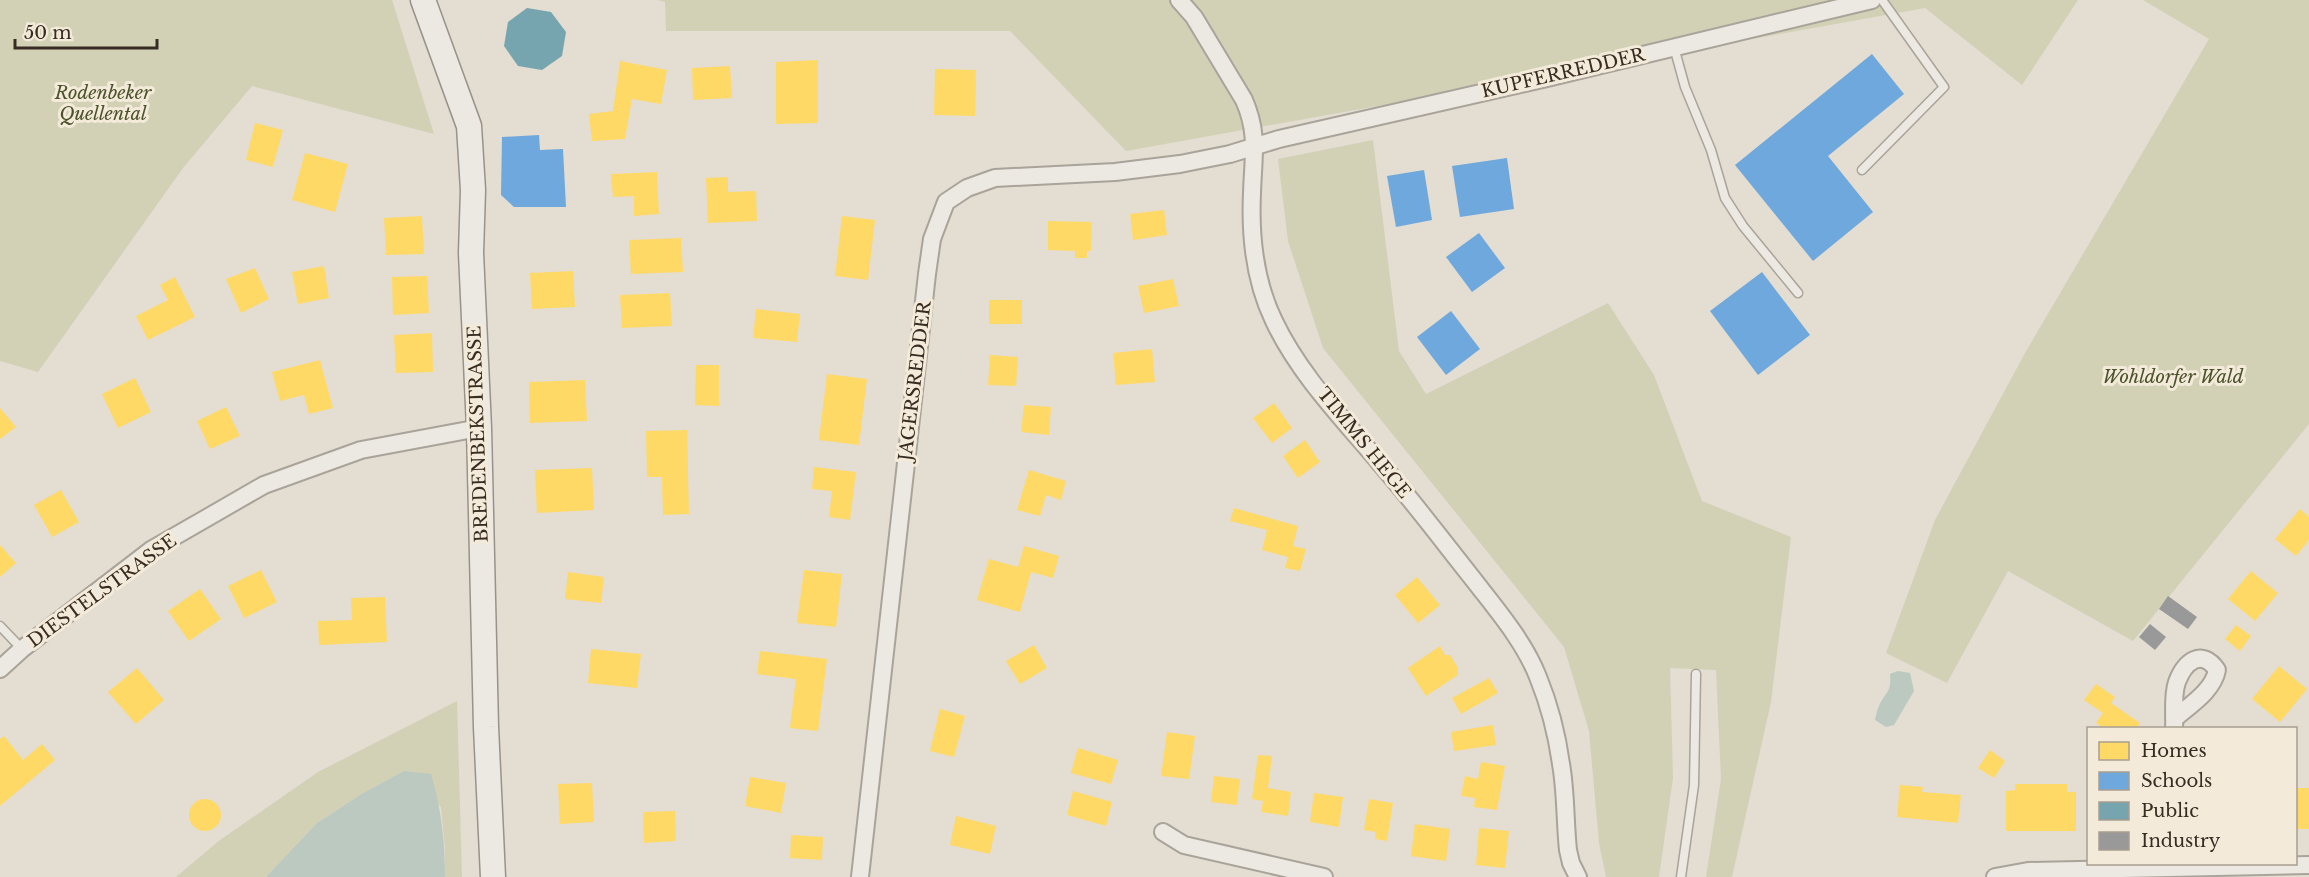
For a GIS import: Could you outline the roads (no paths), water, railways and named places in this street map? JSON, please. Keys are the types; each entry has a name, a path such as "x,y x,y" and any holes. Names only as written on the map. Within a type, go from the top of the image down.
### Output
{"street":[{"name":"BREDENBEKSTRASSE","path":"423,0 469,126 473,190 471,253 479,428 486,727 493,877"},
{"name":"TIMMS HEGE","path":"1179,0 1194,17 1244,100 1255,131 1251,195 1252,240 1264,296 1274,321 1305,372 1400,486 1481,590 1523,649 1537,674 1546,698 1562,765 1568,850 1578,877"},
{"name":"KUPFERREDDER","path":"1255,147 1279,139 1872,0"},
{"name":"JAGERSREDDER","path":"860,877 927,274 932,239 946,202 967,188 994,178 1115,172 1180,164 1255,147"},
{"name":"DIESTELSTRASSE","path":"0,669 22,649 151,550 264,485 361,450 479,428"},
{"path":"1163,832 1184,845 1324,877"},
{"path":"1995,877 2112,872 2168,865 2309,865"}],"lane":[{"path":"1862,170 1944,87 1882,0"},
{"path":"1674,46 1685,87 1711,150 1725,198 1743,226 1798,293"},
{"path":"0,626 22,649"},
{"path":"1682,877 1694,784 1696,674"}],"park label":[{"name":"Rodenbeker Quellental","path":"103,103"},
{"name":"Wohldorfer Wald","path":"2173,377"}]}
